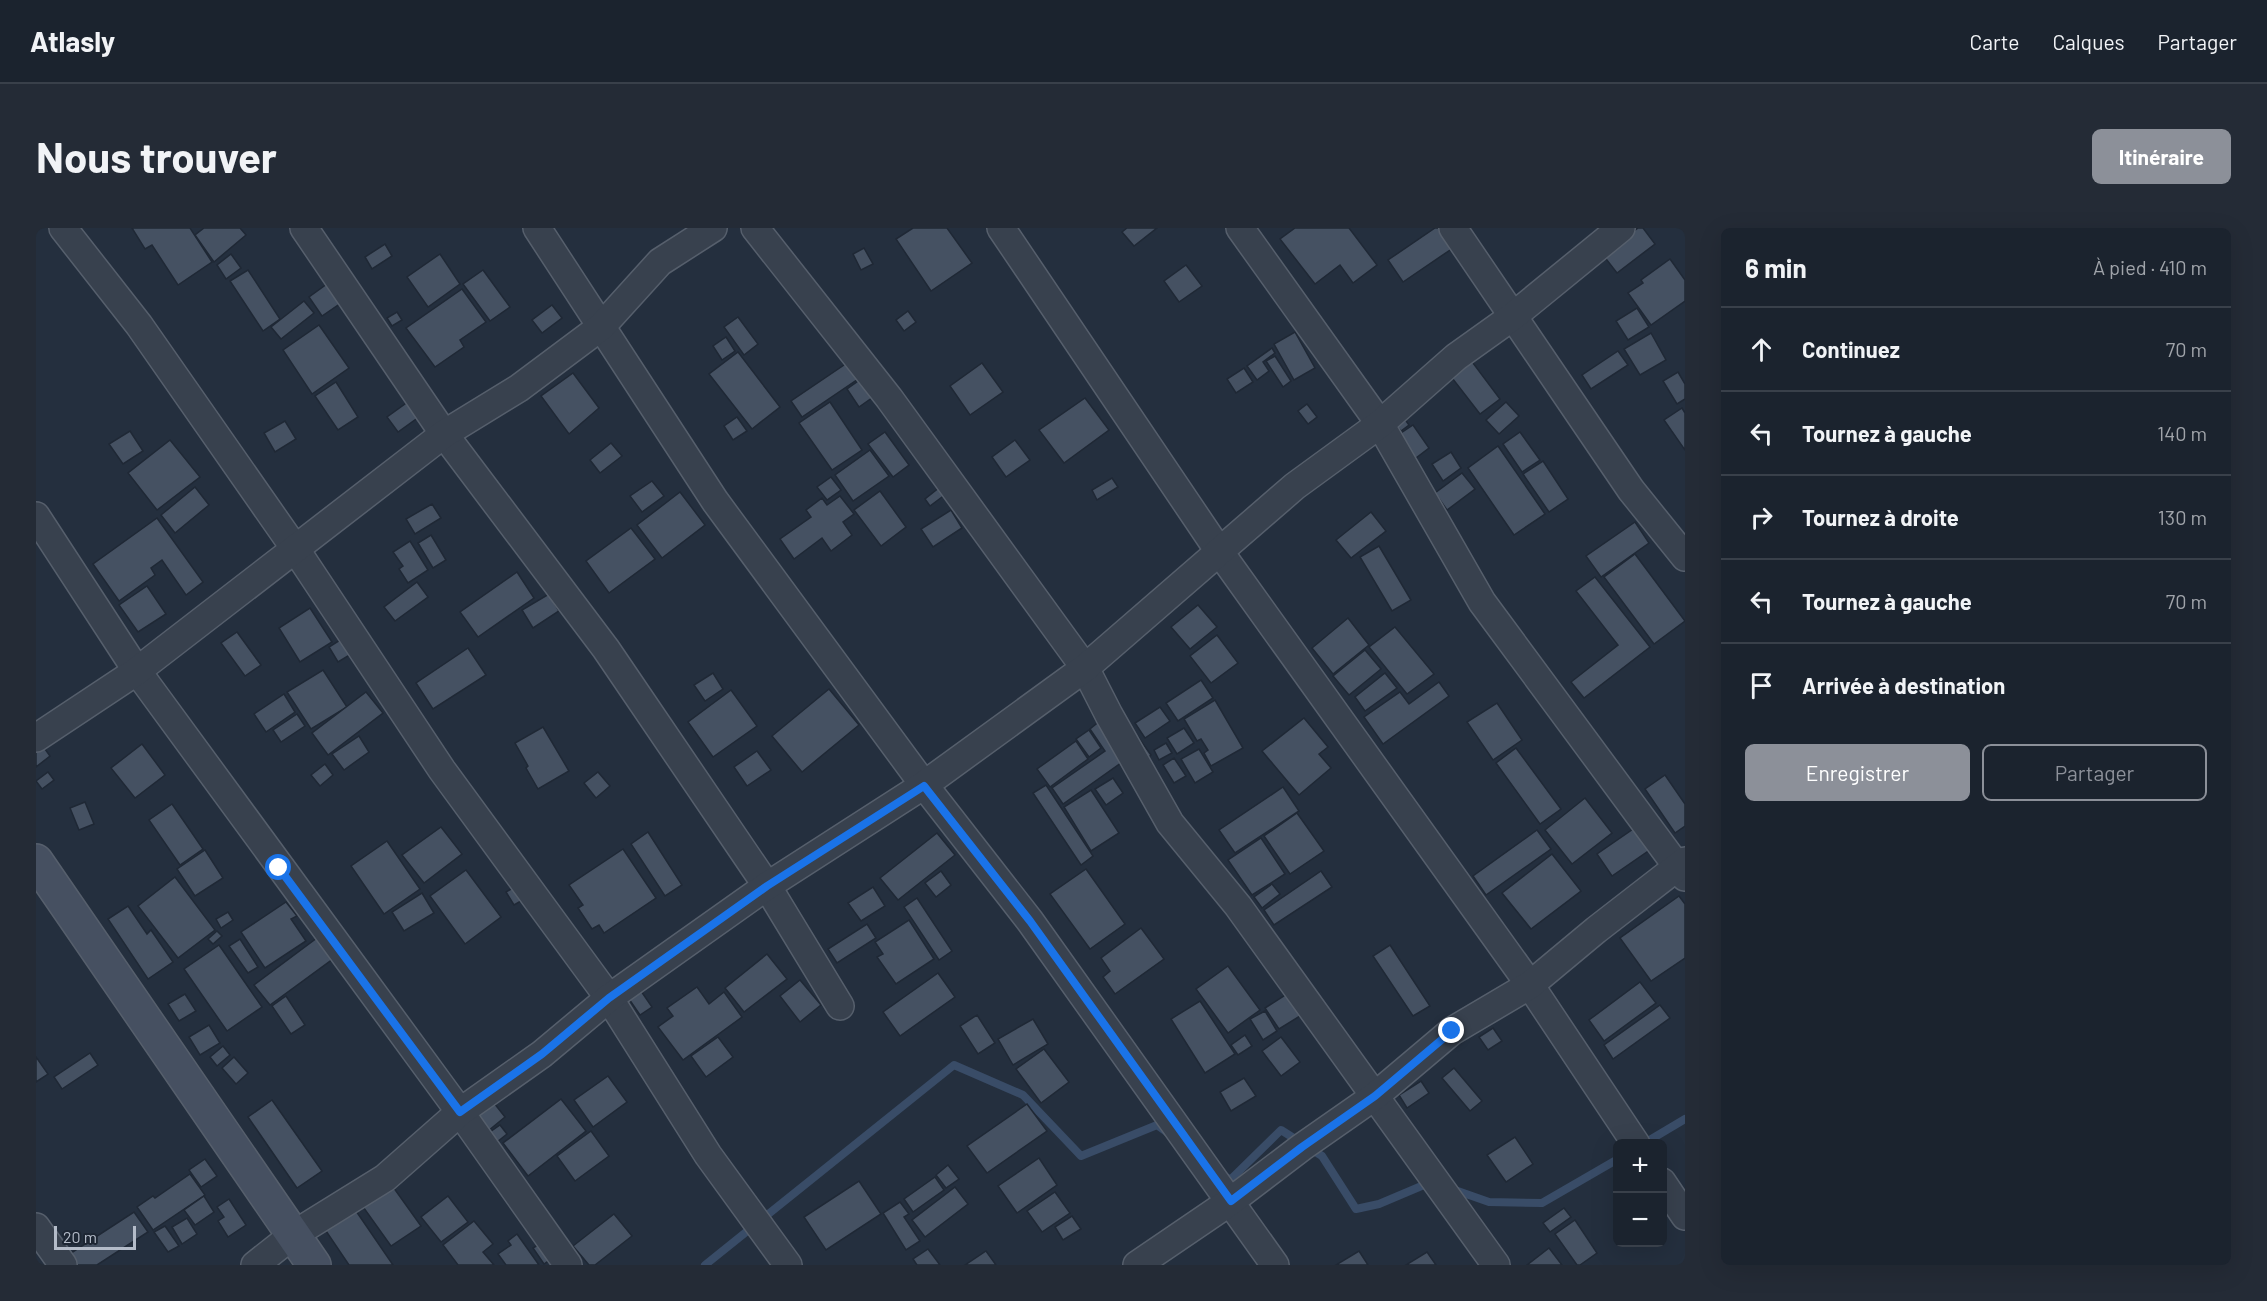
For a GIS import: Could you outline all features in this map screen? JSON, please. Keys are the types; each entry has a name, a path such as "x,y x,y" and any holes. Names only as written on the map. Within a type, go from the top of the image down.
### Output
{"street":[{"path":"63,228 139,326 296,550 441,770 609,998 708,1155 788,1265"},
{"path":"304,228 444,434 606,649 767,886 840,1006"},
{"path":"537,228 715,501 924,786 1030,921 1275,1265"},
{"path":"36,738 137,671 444,434 519,388 602,326 660,262 713,228"},
{"path":"755,228 889,398 1085,669 1108,715 1170,823 1238,906 1496,1265"},
{"path":"1001,228 1219,551 1530,985 1633,1139"},
{"path":"1137,1265 1231,1201 1302,1147 1375,1096 1452,1031 1530,985 1682,868 1482,602 1380,424 1240,228"},
{"path":"1453,228 1632,490 1685,557"},
{"path":"255,1265 293,1235 385,1178 460,1112 542,1054 609,998 767,886 924,786 1085,669 1295,486 1380,424 1456,357 1512,317 1621,228"},
{"path":"36,516 137,671 460,1112 568,1265"},
{"path":"36,861 314,1265"},
{"path":"1667,1189 1685,1216"},
{"path":"36,1227 63,1265"}],"building":[{"path":"132,228 190,228 212,262 178,285 152,245 145,249"},
{"path":"204,228 240,228 246,235 214,262 195,235"},
{"path":"913,228 947,228 972,263 931,291 896,239"},
{"path":"1127,228 1157,228 1134,246 1122,232"},
{"path":"1295,228 1349,228 1377,265 1353,283 1340,265 1315,284 1280,239"},
{"path":"1435,228 1439,228 1453,248 1403,282 1388,260"},
{"path":"1638,228 1643,228 1655,244 1617,273 1603,255"},
{"path":"385,244 392,256 372,269 365,257"},
{"path":"864,248 873,264 861,270 853,254"},
{"path":"231,254 241,268 226,279 217,265"},
{"path":"440,254 460,284 428,307 407,277"},
{"path":"1670,259 1685,280 1685,301 1651,325 1628,293 1643,283 1641,280"},
{"path":"1186,265 1202,286 1179,302 1164,281"},
{"path":"248,270 280,319 263,331 230,281"},
{"path":"483,270 510,307 490,321 463,284"},
{"path":"327,284 341,303 322,316 309,297"},
{"path":"462,289 486,322 460,340 464,347 435,367 406,328"},
{"path":"304,301 314,313 281,339 271,327"},
{"path":"552,305 562,318 542,333 532,320"},
{"path":"1637,308 1649,327 1628,340 1616,321"},
{"path":"908,311 916,322 904,331 896,320"},
{"path":"397,312 402,320 392,326 387,318"},
{"path":"738,317 758,344 744,355 724,327"},
{"path":"319,325 349,368 312,394 283,350"},
{"path":"1295,332 1315,368 1294,380 1274,344"},
{"path":"1651,333 1666,360 1640,375 1624,349"},
{"path":"726,337 735,351 722,360 713,346"},
{"path":"1272,348 1275,353 1263,362 1269,371 1257,380 1247,366"},
{"path":"1618,351 1628,365 1591,389 1582,375"},
{"path":"738,352 780,407 752,429 709,374"},
{"path":"1275,356 1291,381 1283,387 1266,361"},
{"path":"1470,359 1500,399 1480,414 1449,374"},
{"path":"850,361 861,377 802,417 791,401"},
{"path":"982,363 1003,392 970,415 950,386"},
{"path":"1244,368 1253,382 1236,393 1227,379"},
{"path":"1678,372 1685,384 1685,399 1677,404 1663,381"},
{"path":"573,373 599,408 569,434 541,396"},
{"path":"864,377 876,395 859,407 847,389"},
{"path":"336,382 358,417 338,430 315,396"},
{"path":"1085,398 1109,430 1064,463 1039,430"},
{"path":"412,399 423,414 398,432 387,417"},
{"path":"830,402 862,450 832,470 799,423"},
{"path":"1506,402 1519,416 1499,434 1486,420"},
{"path":"1307,404 1317,417 1308,424 1298,411"},
{"path":"1682,408 1685,413 1685,450 1664,420"},
{"path":"737,417 747,431 733,440 724,426"},
{"path":"1404,418 1409,425 1401,431 1395,424"},
{"path":"285,421 296,439 275,452 264,433"},
{"path":"1413,425 1429,448 1412,461 1395,437"},
{"path":"130,431 143,451 123,464 109,444"},
{"path":"885,432 909,465 893,477 868,444"},
{"path":"1520,432 1540,460 1522,472 1503,444"},
{"path":"170,440 200,477 157,510 128,473"},
{"path":"1015,440 1030,460 1006,477 992,457"},
{"path":"611,443 622,456 600,473 590,460"},
{"path":"1498,446 1545,514 1514,535 1468,468"},
{"path":"870,450 889,476 853,501 835,475"},
{"path":"1451,452 1461,468 1443,481 1432,464"},
{"path":"1543,461 1568,499 1549,512 1523,474"},
{"path":"1462,473 1475,489 1447,510 1435,493"},
{"path":"831,477 841,490 827,500 817,487"},
{"path":"1112,478 1118,487 1097,500 1092,490"},
{"path":"652,481 664,496 642,512 630,496"},
{"path":"195,487 209,505 175,533 161,515"},
{"path":"940,487 946,494 930,506 925,499"},
{"path":"880,491 906,527 881,546 854,510"},
{"path":"680,492 705,525 662,558 637,525"},
{"path":"840,496 854,514 843,522 852,535 831,551 822,538 794,559 780,539 811,517 806,510 822,498 827,505"},
{"path":"432,504 441,518 415,534 406,519"},
{"path":"951,510 962,528 933,547 921,529"},
{"path":"1371,512 1386,531 1351,558 1336,540"},
{"path":"157,518 203,582 186,595 162,560 151,568 155,575 119,601 93,564"},
{"path":"1635,522 1649,543 1601,577 1586,556"},
{"path":"631,528 655,559 609,593 586,561"},
{"path":"431,535 446,560 433,568 418,543"},
{"path":"410,541 428,570 408,583 399,569 403,566 393,552"},
{"path":"1379,546 1411,600 1392,611 1360,557"},
{"path":"1635,554 1685,621 1654,644 1604,577"},
{"path":"517,572 534,598 478,637 460,612"},
{"path":"1595,577 1650,647 1584,698 1571,682 1618,645 1576,591"},
{"path":"417,582 428,597 395,621 384,607"},
{"path":"147,586 166,614 138,632 119,605"},
{"path":"549,594 559,611 533,628 522,610"},
{"path":"1198,605 1217,627 1190,649 1171,627"},
{"path":"310,608 332,642 300,662 279,628"},
{"path":"1348,618 1369,645 1333,674 1312,648"},
{"path":"1395,627 1434,674 1407,694 1369,647"},
{"path":"237,632 261,665 245,676 221,643"},
{"path":"348,635 358,650 338,662 329,647"},
{"path":"1217,635 1238,663 1211,683 1190,656"},
{"path":"468,648 486,675 433,709 416,683"},
{"path":"1365,650 1381,669 1349,695 1333,676"},
{"path":"323,670 347,707 311,729 287,692"},
{"path":"713,673 723,689 705,701 694,685"},
{"path":"1385,673 1397,688 1365,711 1355,697"},
{"path":"1201,680 1213,698 1178,721 1166,703"},
{"path":"1439,682 1449,696 1383,744 1364,717 1400,692 1409,704"},
{"path":"829,689 859,725 802,772 772,736"},
{"path":"731,690 757,726 713,757 688,722"},
{"path":"366,692 383,713 328,755 312,733"},
{"path":"284,694 295,712 266,732 254,714"},
{"path":"1215,700 1243,748 1211,766 1204,753 1208,750 1201,739 1197,741 1184,719"},
{"path":"1497,703 1522,740 1493,760 1467,722"},
{"path":"1160,707 1170,721 1145,738 1135,723"},
{"path":"297,714 305,726 281,742 273,730"},
{"path":"1304,718 1328,747 1319,754 1331,768 1299,795 1262,751"},
{"path":"1101,720 1128,758 1063,804 1052,788 1105,751 1090,729"},
{"path":"543,727 569,771 538,789 515,743"},
{"path":"1184,728 1194,743 1177,754 1167,738"},
{"path":"1089,730 1101,748 1089,757 1076,739"},
{"path":"359,736 369,752 344,770 332,754"},
{"path":"1138,737 1151,755 1143,762 1129,743"},
{"path":"1076,741 1088,759 1050,787 1037,769"},
{"path":"40,742 50,756 36,767 36,745"},
{"path":"1166,743 1172,753 1159,760 1154,750"},
{"path":"142,744 165,775 135,798 111,768"},
{"path":"1516,748 1561,809 1540,824 1496,763"},
{"path":"1199,749 1213,772 1195,783 1181,759"},
{"path":"757,751 771,770 747,786 734,767"},
{"path":"1174,758 1186,776 1174,783 1163,765"},
{"path":"325,764 333,775 320,786 311,775"},
{"path":"48,772 54,780 42,789 36,781"},
{"path":"598,772 610,786 596,798 584,783"},
{"path":"1665,775 1685,804 1685,826 1675,833 1645,789"},
{"path":"1113,778 1123,793 1106,805 1095,789"},
{"path":"1046,785 1093,856 1081,865 1033,793"},
{"path":"1283,787 1299,811 1235,853 1219,830"},
{"path":"1091,790 1119,833 1091,851 1064,807"},
{"path":"1585,798 1612,833 1572,864 1545,830"},
{"path":"85,802 94,824 79,830 70,808"},
{"path":"172,804 203,849 180,865 149,820"},
{"path":"1297,813 1324,851 1290,874 1264,836"},
{"path":"1639,825 1654,847 1612,876 1597,854"},
{"path":"441,827 462,854 424,883 402,855"},
{"path":"1537,830 1551,849 1486,895 1473,876"},
{"path":"648,832 682,885 665,896 631,844"},
{"path":"937,833 955,855 898,900 880,878"},
{"path":"1261,838 1285,874 1252,895 1228,860"},
{"path":"387,841 420,889 384,914 351,866"},
{"path":"623,849 656,898 604,933 599,925 592,929 578,908 583,905 569,885"},
{"path":"205,850 223,878 195,896 177,869"},
{"path":"1552,854 1581,891 1531,929 1502,893"},
{"path":"1086,869 1125,924 1090,949 1050,894"},
{"path":"466,870 501,917 465,944 430,896"},
{"path":"941,871 951,885 936,897 925,883"},
{"path":"1321,871 1332,887 1274,925 1264,910"},
{"path":"175,877 215,930 178,958 138,906"},
{"path":"520,884 528,897 514,905 506,892"},
{"path":"1272,884 1280,894 1262,908 1254,897"},
{"path":"873,887 885,906 861,921 848,903"},
{"path":"422,893 434,913 404,931 392,912"},
{"path":"1679,896 1685,904 1685,958 1651,981 1620,938"},
{"path":"917,898 952,951 939,960 904,907"},
{"path":"286,902 297,916 291,919 306,941 265,968 241,932"},
{"path":"128,906 147,934 151,930 173,962 148,979 108,919"},
{"path":"228,912 233,920 221,928 216,919"},
{"path":"909,920 934,959 896,984 877,957 883,954 875,942"},
{"path":"867,924 876,938 837,963 828,949"},
{"path":"1141,928 1164,959 1115,994 1103,977 1110,971 1101,958"},
{"path":"217,931 222,936 213,944 208,939"},
{"path":"325,932 341,953 270,1005 254,985"},
{"path":"240,939 258,967 248,973 229,946"},
{"path":"219,945 262,1007 227,1031 184,969"},
{"path":"1390,945 1430,1006 1413,1016 1373,956"},
{"path":"767,954 787,979 744,1012 725,988"},
{"path":"1228,966 1260,1010 1228,1033 1196,989"},
{"path":"938,973 955,997 900,1036 883,1012"},
{"path":"800,980 821,1005 800,1022 780,996"},
{"path":"1640,982 1656,1003 1604,1041 1589,1020"},
{"path":"697,987 709,1004 724,992 742,1017 683,1060 658,1027 673,1016 667,1008"},
{"path":"1293,990 1308,1011 1279,1029 1265,1008"},
{"path":"641,991 652,1007 640,1015 629,999"},
{"path":"185,994 196,1011 179,1021 168,1004"},
{"path":"286,996 305,1025 291,1034 272,1006"},
{"path":"1200,1001 1235,1054 1205,1073 1171,1019"},
{"path":"1660,1005 1670,1018 1613,1059 1604,1045"},
{"path":"1265,1011 1277,1031 1263,1040 1250,1019"},
{"path":"977,1015 995,1043 978,1054 960,1026"},
{"path":"1033,1019 1048,1044 1013,1065 998,1039"},
{"path":"209,1025 220,1043 200,1055 189,1037"},
{"path":"1493,1028 1502,1041 1488,1050 1479,1037"},
{"path":"1245,1035 1252,1046 1238,1055 1231,1045"},
{"path":"718,1037 733,1057 706,1077 691,1056"},
{"path":"1281,1037 1300,1062 1281,1076 1262,1051"},
{"path":"223,1046 230,1055 217,1066 210,1057"},
{"path":"1044,1049 1069,1082 1041,1103 1016,1069"},
{"path":"90,1053 98,1065 62,1089 54,1077"},
{"path":"36,1057 48,1074 36,1082"},
{"path":"234,1057 248,1073 236,1084 222,1068"},
{"path":"1454,1068 1482,1101 1470,1111 1442,1078"},
{"path":"608,1076 627,1102 593,1127 574,1100"},
{"path":"1244,1078 1256,1096 1231,1111 1220,1092"},
{"path":"1421,1081 1429,1093 1407,1108 1399,1095"},
{"path":"561,1099 586,1131 528,1176 503,1143"},
{"path":"272,1100 322,1171 297,1188 248,1117"},
{"path":"494,1103 505,1117 488,1131 476,1117"},
{"path":"1027,1104 1047,1131 987,1173 967,1146"},
{"path":"500,1125 507,1134 497,1142 490,1132"},
{"path":"591,1131 609,1156 575,1181 557,1156"},
{"path":"1515,1137 1533,1164 1506,1182 1487,1155"},
{"path":"1039,1158 1057,1185 1017,1213 998,1186"},
{"path":"205,1159 217,1176 201,1187 189,1170"},
{"path":"948,1165 959,1179 946,1188 936,1175"},
{"path":"190,1174 205,1195 153,1230 137,1207 153,1196 155,1198"},
{"path":"935,1177 944,1190 913,1212 904,1199"},
{"path":"859,1181 881,1214 826,1250 804,1217"},
{"path":"391,1184 421,1226 391,1246 361,1204"},
{"path":"955,1187 968,1204 925,1237 912,1220"},
{"path":"1055,1192 1070,1213 1042,1232 1027,1211"},
{"path":"204,1196 214,1212 195,1225 184,1210"},
{"path":"448,1196 468,1222 441,1242 421,1217"},
{"path":"229,1199 246,1225 228,1237 218,1221 224,1217 217,1207"},
{"path":"900,1202 909,1214 904,1217 920,1241 906,1250 883,1213"},
{"path":"354,1208 393,1265 349,1265 324,1228"},
{"path":"1564,1208 1571,1217 1550,1232 1543,1223"},
{"path":"134,1212 148,1232 97,1265 74,1265 68,1255"},
{"path":"614,1214 632,1236 595,1265 589,1265 573,1246"},
{"path":"1072,1216 1081,1229 1063,1240 1055,1227"},
{"path":"187,1218 197,1234 182,1244 172,1227"},
{"path":"1575,1220 1597,1253 1580,1265 1577,1265 1555,1234"},
{"path":"474,1221 493,1244 483,1252 494,1265 458,1265 443,1245"},
{"path":"165,1226 179,1246 168,1252 154,1232"},
{"path":"517,1234 539,1265 506,1265 498,1254 511,1245 508,1241"},
{"path":"541,1243 551,1259 544,1264 533,1248"},
{"path":"1549,1248 1562,1265 1527,1265"},
{"path":"928,1249 940,1265 917,1265 913,1259"},
{"path":"986,1251 996,1265 965,1265"},
{"path":"1359,1251 1368,1265 1336,1265"},
{"path":"1427,1252 1436,1265 1406,1265"}],"waterway":[{"path":"705,1265 954,1065 1023,1095 1081,1156 1157,1125 1168,1133"},
{"path":"1651,1139 1685,1119"},
{"path":"1222,1174 1230,1180 1281,1130 1322,1156 1356,1209 1379,1204 1431,1182"},
{"path":"1452,1189 1489,1202 1542,1203 1613,1162"}],"route":[{"path":"279,868 460,1112 542,1054 609,998 767,886 924,786 1030,921 1231,1201 1302,1147 1375,1096 1452,1031"}]}
